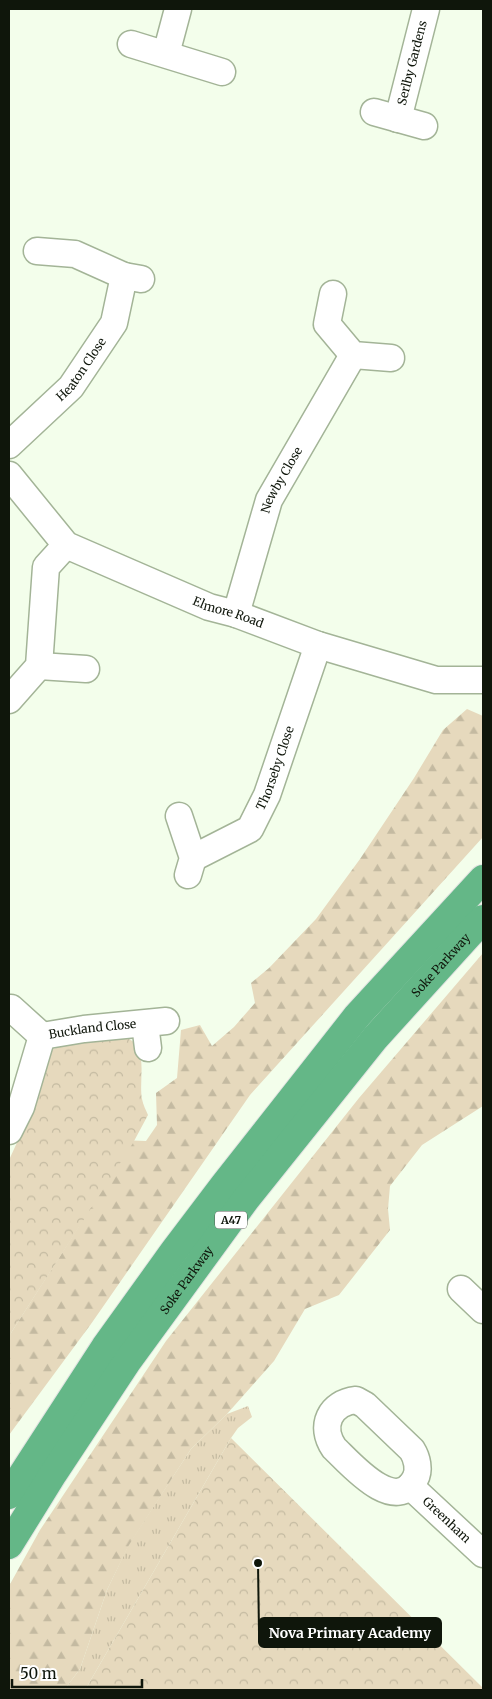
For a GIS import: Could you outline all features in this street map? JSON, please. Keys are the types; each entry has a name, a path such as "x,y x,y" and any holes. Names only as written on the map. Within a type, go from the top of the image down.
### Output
{"highway":[{"name":"A47","path":"9,1495 127,1316 229,1177 357,1016 483,879"},
{"name":"Soke Parkway","path":"9,1545 127,1362 246,1199 375,1038 483,919"}],"street":[{"path":"166,54 178,9"},
{"name":"Serlby Gardens","path":"424,126 386,115 426,9"},
{"path":"131,44 222,72"},
{"name":"Heaton Close","path":"9,445 71,387 114,323 133,277 75,254 37,251"},
{"path":"333,294 327,324 353,355 391,358"},
{"name":"Newby Close","path":"236,614 269,500 353,355"},
{"name":"Elmore Road","path":"9,475 66,545 209,607 236,614 318,644 436,680 483,680"},
{"path":"9,700 39,666 46,567 66,545"},
{"name":"Thorseby Close","path":"179,816 190,867 250,829 267,795 318,644"},
{"path":"39,666 86,669"},
{"name":"Buckland Close","path":"11,1008 42,1036"},
{"name":"Buckland Close","path":"42,1036 84,1029 153,1031"},
{"name":"Buckland Close","path":"9,1131 21,1107 42,1036"},
{"path":"461,1289 483,1310"},
{"name":"Greenham","path":"410,1486 483,1554"}],"green space":[{"path":"467,709 483,716 483,837 250,1095 91,1324 9,1435 9,1336 81,1223 119,1140 146,1141 157,1125 156,1093 177,1078 181,1030 200,1025 212,1046 234,1027 255,1003 251,983 269,968 316,919 360,859 414,778 443,730"},
{"path":"483,953 483,1106 422,1145 390,1186 388,1209 390,1230 339,1295 305,1309 274,1361 227,1414 191,1449 129,1545 107,1590 80,1669 64,1690 9,1690 9,1586 40,1530 166,1341 359,1098"},
{"path":"122,1037 131,1040 137,1046 140,1053 142,1099 148,1115 133,1143 9,1336 9,1160 26,1123 51,1050 63,1045"},
{"path":"248,1406 252,1417 238,1428 231,1438 85,1690 64,1690 80,1669 107,1590 129,1544 191,1449 227,1414"},
{"path":"231,1438 483,1688 483,1690 85,1690"}],"place":[{"name":"Nova Primary Academy","path":"258,1563"}]}
